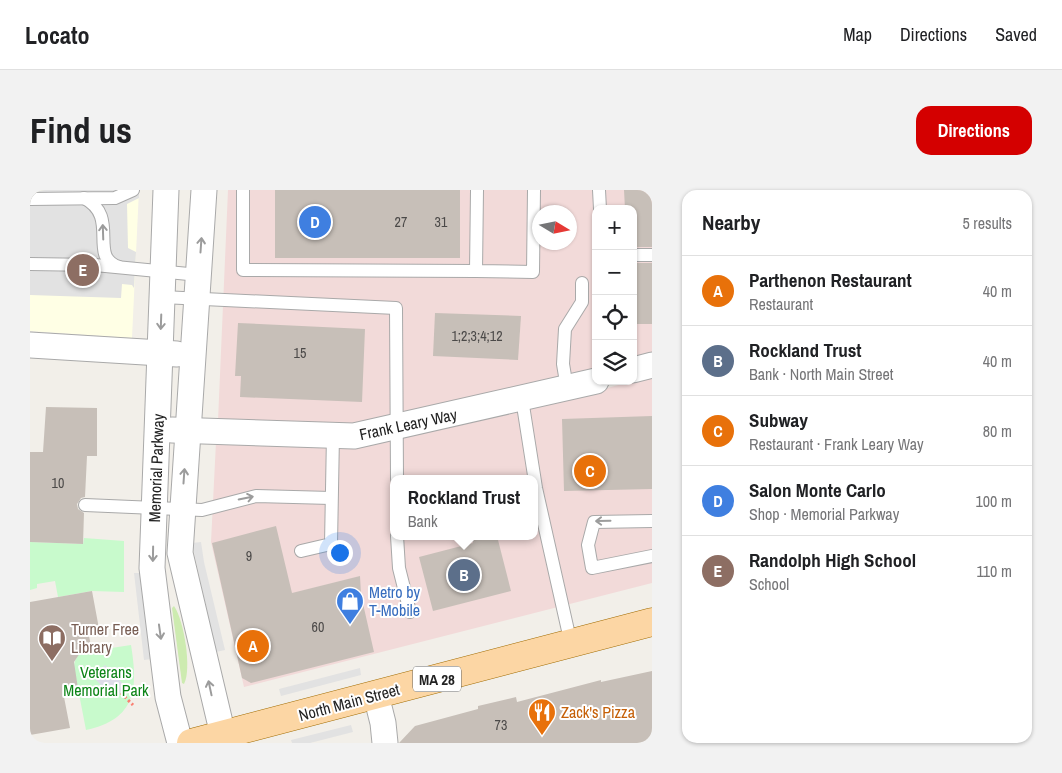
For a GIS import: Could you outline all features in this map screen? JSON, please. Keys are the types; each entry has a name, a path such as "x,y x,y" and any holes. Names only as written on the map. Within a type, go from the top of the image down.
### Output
{"main road":[{"name":"North Main Street","path":"191,743 652,622"}],"street":[{"name":"Memorial Parkway","path":"166,190 154,508 153,584 169,702 180,743"},
{"name":"Memorial Parkway","path":"204,190 180,560 223,735"},
{"path":"30,345 193,355"},
{"path":"637,369 652,365"},
{"name":"Frank Leary Way","path":"157,429 354,436 592,382"},
{"path":"376,694 385,743"}],"lane":[{"path":"30,199 116,198 133,190"},
{"path":"243,190 242,270 533,272 534,190"},
{"path":"476,271 477,190"},
{"path":"599,190 600,205"},
{"path":"84,198 93,203 100,211 103,220 106,256 111,263 162,285 198,287 396,308 397,475"},
{"path":"637,255 652,255"},
{"path":"30,264 119,267"},
{"path":"567,388 563,364 564,329 582,302 582,283"},
{"path":"162,285 198,287"},
{"path":"522,398 533,475"},
{"path":"301,551 331,544 333,435"},
{"path":"85,505 208,510 225,502 256,496 331,498"},
{"path":"538,502 571,644"},
{"path":"652,521 594,522 588,545 592,568 652,556"},
{"path":"397,540 398,563 410,612"}],"path":[{"path":"121,693 133,705"}],"shaded area":[{"path":"30,190 139,190 132,338 30,331"},
{"path":"30,190 139,190 139,198 127,204 128,248 136,252 134,288 132,285 122,284 121,298 30,295"},
{"path":"228,190 652,190 652,354 637,359 637,205 592,205 592,371 354,426 218,421"},
{"path":"652,376 652,583 244,687 211,542 216,442 570,398 618,385 637,385 637,380"},
{"path":"201,542 225,650 216,652 192,543"},
{"path":"134,573 142,573 152,659 144,660"},
{"path":"105,665 126,687 115,699 93,677"},
{"path":"360,668 361,675 281,696 279,689"},
{"path":"351,725 353,732 310,743 292,743 291,740"}],"green space":[{"path":"84,538 124,541 124,592 92,591 58,597 55,581 37,584 37,588 30,590 30,542 83,544"},
{"path":"174,606 181,622 186,645 187,667 184,684 182,683 172,608"},
{"name":"Veterans Memorial Park","path":"131,645 134,675 130,699 124,710 116,718 103,725 86,730 74,668 77,657 81,652 91,647 92,651"}],"building":[{"path":"275,190 460,190 460,258 275,258"},
{"path":"624,190 652,190 652,247 637,247 637,205 625,205"},
{"path":"637,263 652,263 652,324 637,324"},
{"path":"435,313 521,316 518,360 433,356"},
{"path":"238,323 365,329 362,402 240,397 241,376 235,376"},
{"path":"46,407 97,408 97,456 87,456 85,497 81,498 77,504 78,509 84,513 83,544 30,542 30,452 43,452"},
{"path":"652,416 652,489 564,491 562,419"},
{"path":"276,526 292,593 360,576 361,595 374,652 251,683 242,678 212,543"},
{"path":"472,540 498,540 511,591 433,611 419,557 473,543"},
{"name":"Turner Free Library","path":"92,591 100,634 89,636 91,646 80,653 74,662 79,695 64,697 70,728 30,735 30,602"},
{"path":"652,671 652,743 399,743 415,726 478,709 478,706 516,697 517,702 601,680 601,682"}],"place":[{"name":"Salon Monte Carlo","path":"315,222"},
{"name":"Randolph High School","path":"83,270"},
{"name":"Subway","path":"590,471"},
{"name":"Rockland Trust","path":"464,575"},
{"name":"Metro by T-Mobile","path":"350,625"},
{"name":"Parthenon Restaurant","path":"253,646"},
{"name":"Turner Free Library","path":"52,662"},
{"name":"Zack's Pizza","path":"542,736"}]}
